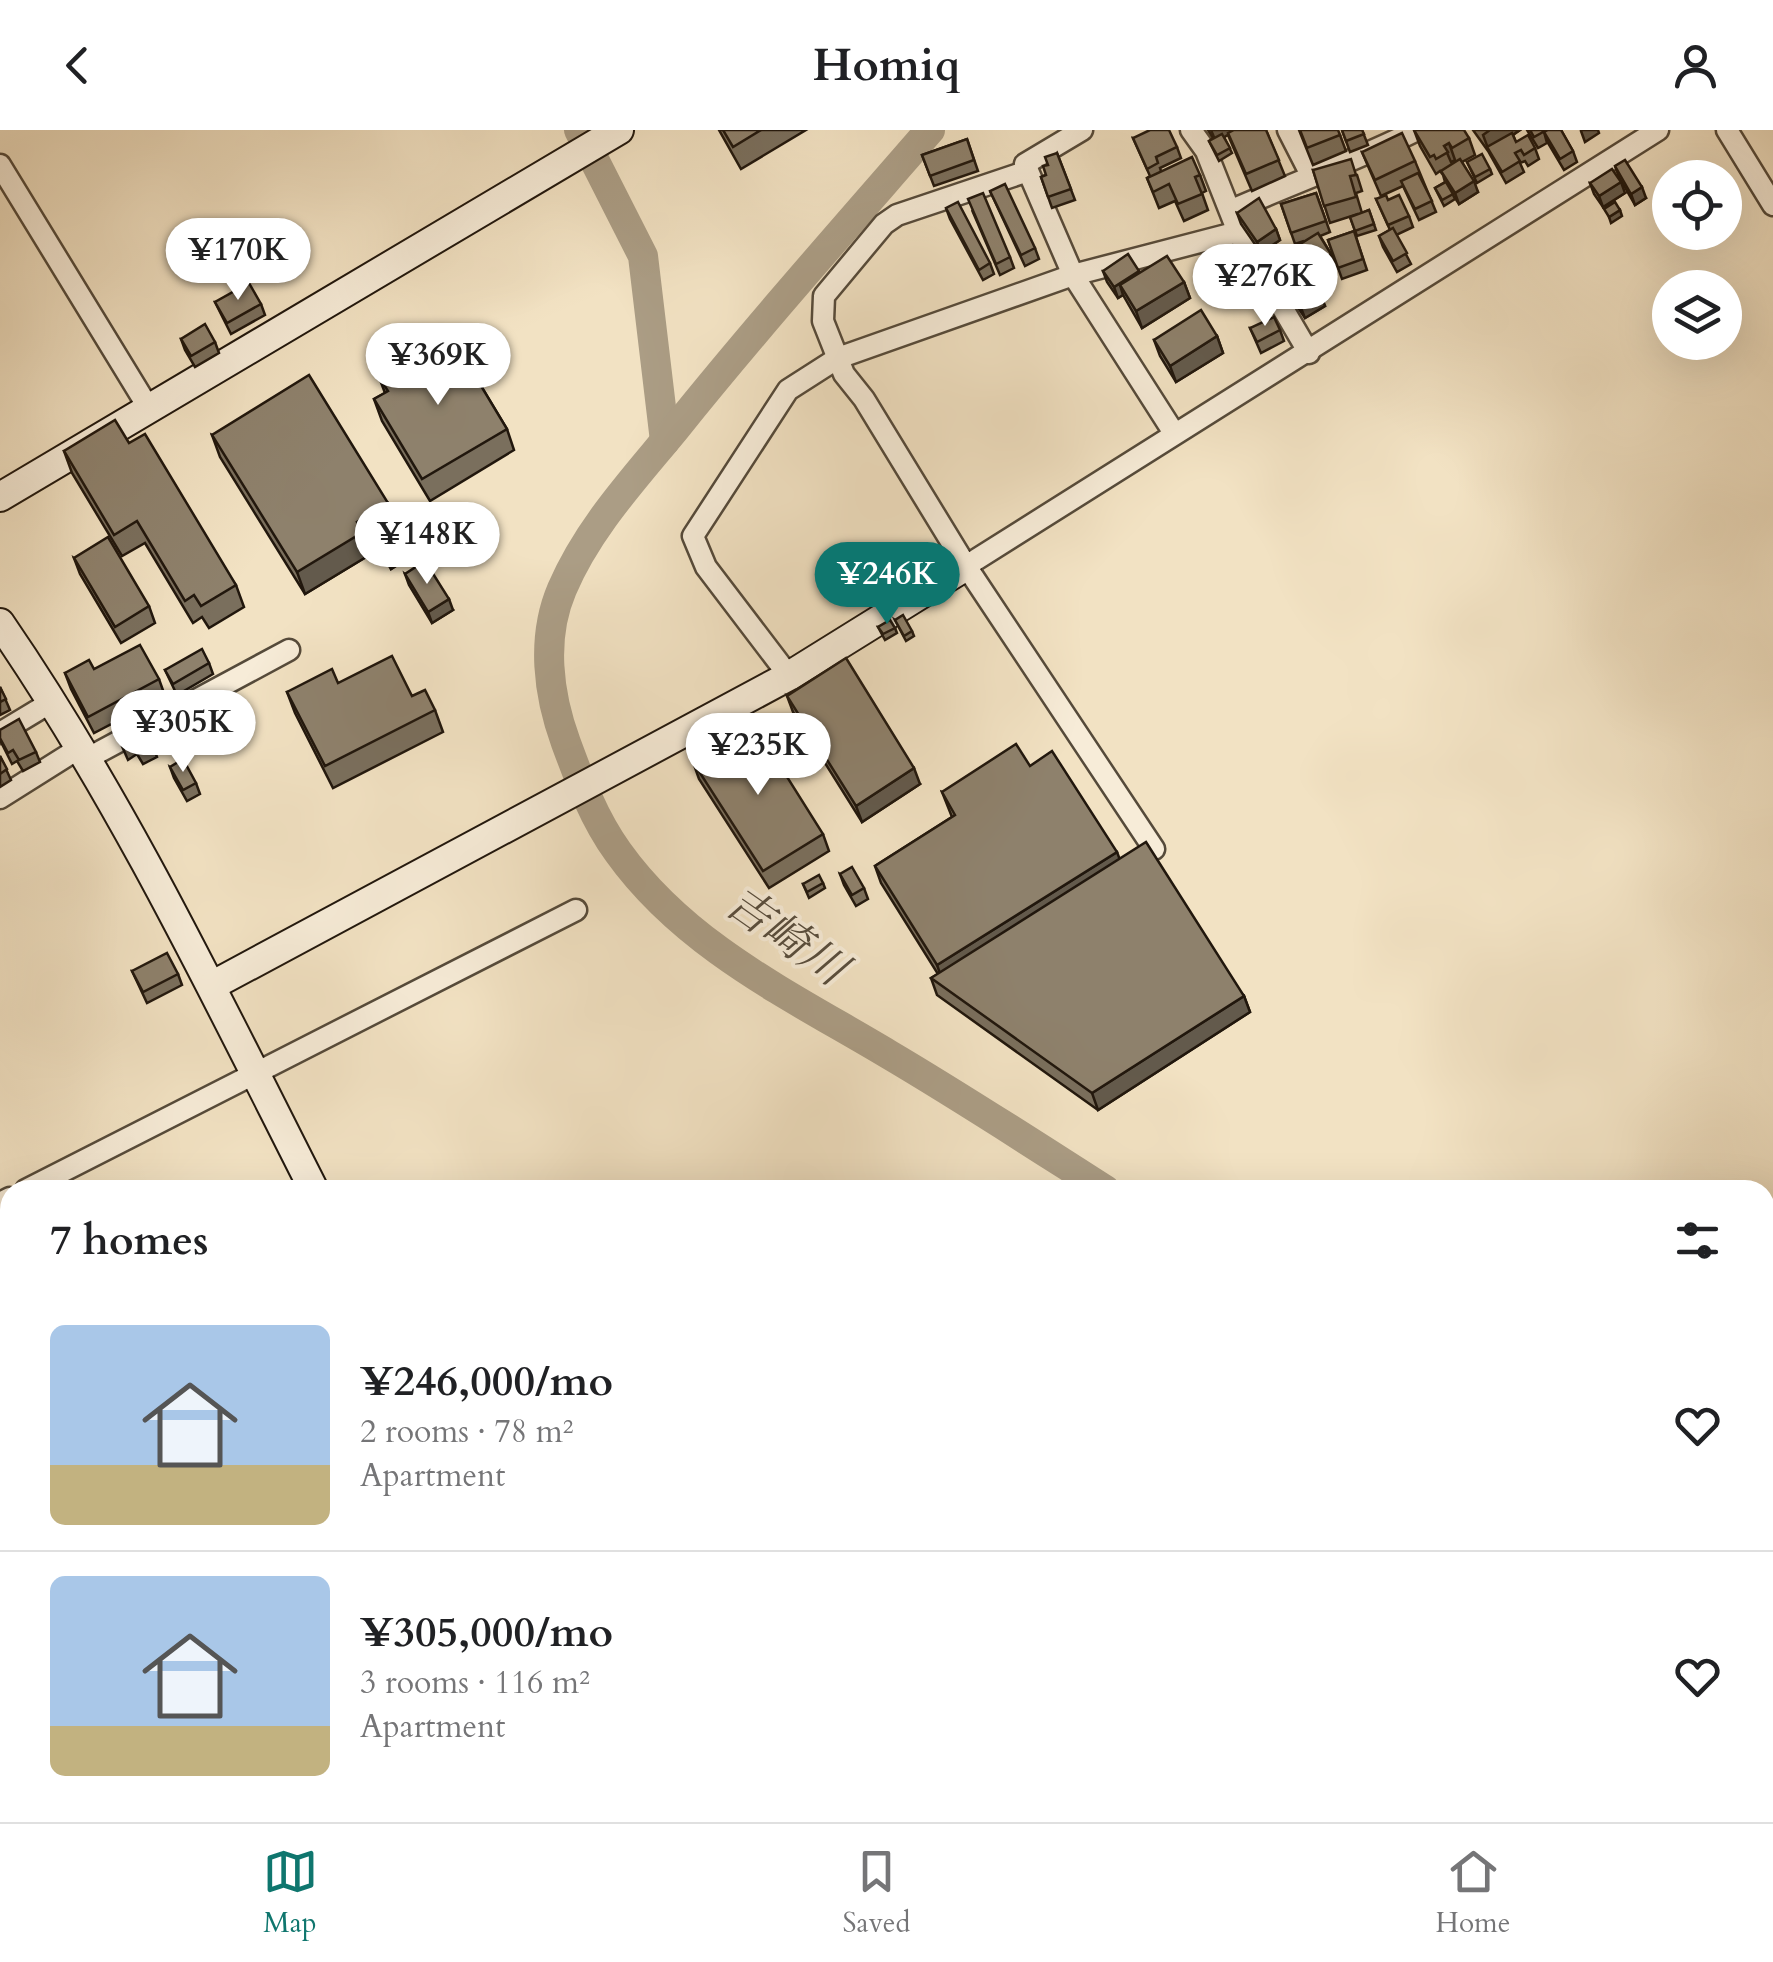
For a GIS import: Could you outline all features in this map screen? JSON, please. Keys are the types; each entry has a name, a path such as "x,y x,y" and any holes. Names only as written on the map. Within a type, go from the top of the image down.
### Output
{"street":[{"path":"1082,130 1025,164 1073,275 1174,433"},
{"path":"1190,130 1206,151 1238,232 1309,353"},
{"path":"1288,130 1310,175"},
{"path":"1232,210 1417,130"},
{"path":"212,985 789,676 1174,433 1309,353 1658,130"},
{"path":"1727,130 1773,205"},
{"path":"0,497 616,132"},
{"path":"0,164 148,408"},
{"path":"1028,171 897,215 884,224 824,296 823,321 844,374 1154,849"},
{"path":"789,676 706,567 693,536 788,390 838,358 1073,275 1238,232"},
{"path":"0,624 84,753 212,985 309,1180"},
{"path":"0,798 289,650"},
{"path":"0,733 53,701"},
{"path":"45,1180 576,910"}],"building":[{"path":"723,130 761,130 733,147"},
{"path":"1150,130 1169,130 1177,147 1156,157 1158,163 1147,169 1133,138"},
{"path":"1266,130 1279,160 1246,174 1228,133"},
{"path":"1300,130 1338,130 1340,135 1307,148"},
{"path":"1342,130 1362,130 1364,134 1346,141"},
{"path":"1414,130 1464,130 1469,138 1452,148 1449,143 1444,146 1448,152 1436,159 1434,155 1430,157"},
{"path":"1561,130 1573,151 1560,159 1544,132"},
{"path":"1402,133 1415,161 1375,180 1362,152"},
{"path":"1512,133 1516,142 1528,135 1535,148 1524,155 1521,150 1515,153 1520,161 1502,172 1487,147"},
{"path":"1222,134 1230,148 1217,155 1209,141"},
{"path":"967,139 974,160 930,176 922,155"},
{"path":"1057,153 1071,189 1048,197 1041,177 1046,175 1043,166 1048,165 1045,157"},
{"path":"1482,154 1490,169 1475,177 1467,162"},
{"path":"1192,157 1200,175 1195,177 1202,194 1178,204 1169,184 1153,192 1147,178"},
{"path":"1351,159 1356,175 1350,176 1356,197 1324,206 1313,170"},
{"path":"1460,159 1474,181 1455,193 1441,171"},
{"path":"1625,160 1642,187 1631,194 1615,166"},
{"path":"1612,169 1621,182 1599,196 1590,183"},
{"path":"1418,173 1432,201 1415,209 1401,181"},
{"path":"1446,182 1453,194 1442,200 1435,188"},
{"path":"1005,184 1035,248 1021,255 990,191"},
{"path":"983,193 1010,257 996,264 968,199"},
{"path":"1316,193 1326,221 1291,233 1281,204"},
{"path":"1386,195 1388,200 1399,195 1409,216 1388,225 1376,199"},
{"path":"1259,198 1276,229 1257,242 1237,213"},
{"path":"958,202 990,263 979,270 946,208"},
{"path":"1615,202 1620,210 1609,217 1604,209"},
{"path":"1369,210 1374,224 1355,231 1350,217"},
{"path":"1393,228 1407,253 1393,261 1379,236"},
{"path":"1354,231 1363,259 1338,268 1328,240"},
{"path":"1318,233 1331,254 1305,270 1321,295 1301,308 1271,262"},
{"path":"1128,254 1139,271 1114,287 1103,271"},
{"path":"1167,256 1184,282 1136,311 1120,285"},
{"path":"249,283 261,304 227,323 215,302"},
{"path":"1201,310 1217,336 1170,366 1154,340"},
{"path":"1274,317 1280,330 1257,342 1250,328"},
{"path":"205,324 215,342 191,356 181,339"},
{"path":"473,343 479,353 466,361 507,429 422,479 374,399 388,391 379,377 436,344 445,360"},
{"path":"309,375 388,503 357,522 363,532 297,572 212,435"},
{"path":"115,420 129,443 145,434 236,585 201,606 194,595 185,601 137,521 114,535 64,451"},
{"path":"395,522 409,544 387,558 373,536"},
{"path":"108,537 149,606 115,627 74,558"},
{"path":"425,561 449,599 428,612 405,574"},
{"path":"903,615 912,631 904,636 895,620"},
{"path":"890,620 895,628 883,634 878,627"},
{"path":"140,645 159,679 88,717 65,673 89,660 94,669"},
{"path":"202,649 209,663 173,684 165,670"},
{"path":"392,656 412,696 425,690 435,710 325,766 287,692 332,669 338,683"},
{"path":"846,658 914,768 856,806 787,696"},
{"path":"19,719 36,752 19,760 13,750 8,753 0,730"},
{"path":"141,725 153,746 139,753 133,743 124,749 118,737"},
{"path":"755,726 823,834 763,871 693,762"},
{"path":"1016,744 1030,766 1052,751 1117,852 937,965 875,866 955,815 942,792"},
{"path":"0,756 7,769 0,774"},
{"path":"183,759 196,783 183,790 170,767"},
{"path":"1146,842 1244,996 1092,1093 931,978"},
{"path":"852,867 864,888 852,895 840,874"},
{"path":"819,875 823,883 807,892 803,884"},
{"path":"167,953 178,974 143,992 132,971"}],"waterway":[{"name":"吉崎川","path":"579,130 643,256 665,441"},
{"name":"吉崎川","path":"930,130 737,353 598,525 555,608 549,646 551,686 566,743 602,826 645,885 675,915 742,966 1089,1180"}]}
